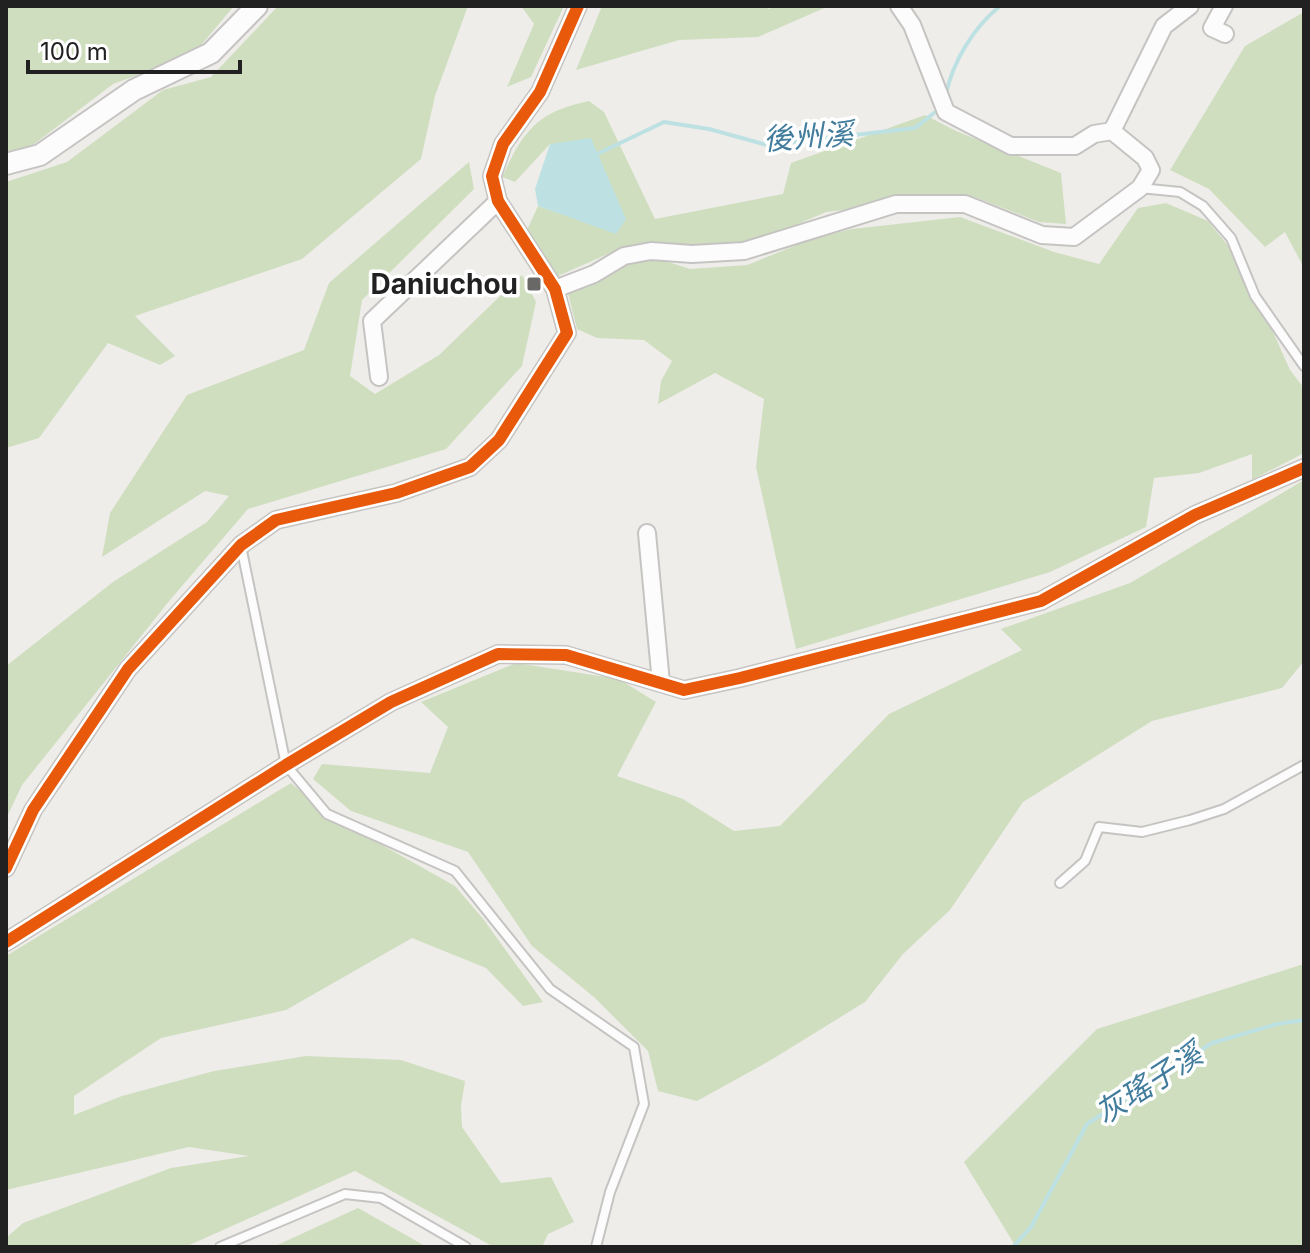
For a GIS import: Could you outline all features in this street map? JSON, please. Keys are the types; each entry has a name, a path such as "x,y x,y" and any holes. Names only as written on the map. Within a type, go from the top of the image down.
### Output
{"street":[{"path":"6,164 40,155 134,90 211,53 257,6"},
{"path":"6,868 33,810 128,669 241,545 276,520 396,493 470,467 499,440 567,333 555,289 498,201 492,176 503,144 540,92 578,6"},
{"path":"555,289 594,274 624,256 651,251 692,254 744,251 896,204 965,204 1042,235 1074,237 1140,188 1151,170 1145,158 1112,131 1094,134 1075,146 1011,146 946,112 912,25 899,6"},
{"path":"1112,131 1164,26 1190,6"},
{"path":"1224,6 1212,28 1225,34"},
{"path":"379,377 372,321 498,201"},
{"path":"6,942 391,702 498,654 566,655 684,690 740,678 1041,601 1195,515 1304,468"},
{"path":"647,533 661,683"}],"lane":[{"path":"1140,188 1180,192 1203,206 1231,238 1255,296 1304,366"},
{"path":"241,545 286,765 327,814 455,871 550,989 634,1047 644,1104 610,1192 596,1247"},
{"path":"1060,883 1085,861 1099,827 1142,832 1190,820 1224,809 1304,765"},
{"path":"220,1247 345,1194 381,1198 466,1247"}],"green space":[{"path":"6,6 234,6 192,56 113,84 29,148 6,155"},
{"path":"278,6 468,6 435,96 421,159 302,259 135,316 175,356 160,365 108,343 39,438 6,448 6,182 67,162 163,90 211,77"},
{"path":"521,6 564,6 531,77 507,87 534,24"},
{"path":"602,6 764,6 769,9 774,6 829,6 758,37 679,40 576,70"},
{"path":"1304,12 1304,268 1285,232 1265,247 1209,189 1170,170 1245,46"},
{"path":"589,101 604,112 655,219 783,194 791,163 925,115 956,131 1061,173 1066,224 1039,222 972,196 826,212 749,245 696,248 651,245 610,253 558,276 526,232 538,206 564,215 550,144 515,182 502,177 525,135 544,117"},
{"path":"469,162 474,189 362,300 350,376 375,394 439,355 522,275 536,302 522,366 446,449 248,509 170,600 22,785 6,819 6,666 113,582 207,522 229,496 205,491 102,557 110,513 187,395 304,350 329,283"},
{"path":"1166,203 1208,221 1243,264 1290,370 1304,388 1304,453 1252,480 1252,454 1199,473 1154,478 1146,527 1050,572 796,649 756,467 764,399 715,373 658,404 661,381 672,361 644,340 597,338 577,329 568,293 610,270 647,255 690,269 747,265 814,238 852,229 960,217 1054,252 1099,264 1138,208"},
{"path":"1304,480 1304,661 1282,688 1152,721 1023,802 950,910 903,954 865,1002 697,1101 658,1091 648,1051 595,998 532,946 468,852 351,811 313,779 322,764 430,773 448,727 421,702 516,663 619,679 656,702 617,776 683,799 734,831 780,826 889,714 1022,650 1001,629 1130,583"},
{"path":"291,783 327,814 455,886 484,920 543,1002 523,1006 486,968 412,938 286,1010 161,1038 74,1096 74,1115 122,1096 214,1071 306,1056 401,1060 465,1081 462,1127 501,1183 551,1177 574,1222 548,1234 542,1247 494,1247 355,1171 185,1247 6,1247 6,1238 23,1223 171,1168 249,1156 189,1147 6,1190 6,956"},
{"path":"1304,964 1304,1247 1016,1247 964,1162 1097,1029"},
{"path":"358,1208 427,1247 272,1247 275,1246"}],"water":[{"path":"591,138 626,219 616,234 538,206 535,189 550,144"}],"waterway":[{"name":"後州溪","path":"946,94 966,46 1000,6"},
{"name":"後州溪","path":"593,156 664,122 709,129 767,145 915,128 934,113"},
{"name":"灰瑤子溪","path":"1013,1247 1031,1227 1087,1124 1212,1043 1277,1024 1304,1020"}],"cycle path":[{"path":"6,868 33,810 128,669 241,545 276,520 396,493 470,467 499,440 567,333 555,289 498,201 492,176 503,144 540,92 578,6"},
{"path":"6,942 391,702 498,654 566,655 684,690 740,678 1041,601 1195,515 1304,468"}],"place":[{"name":"Daniuchou","path":"534,284"}]}
